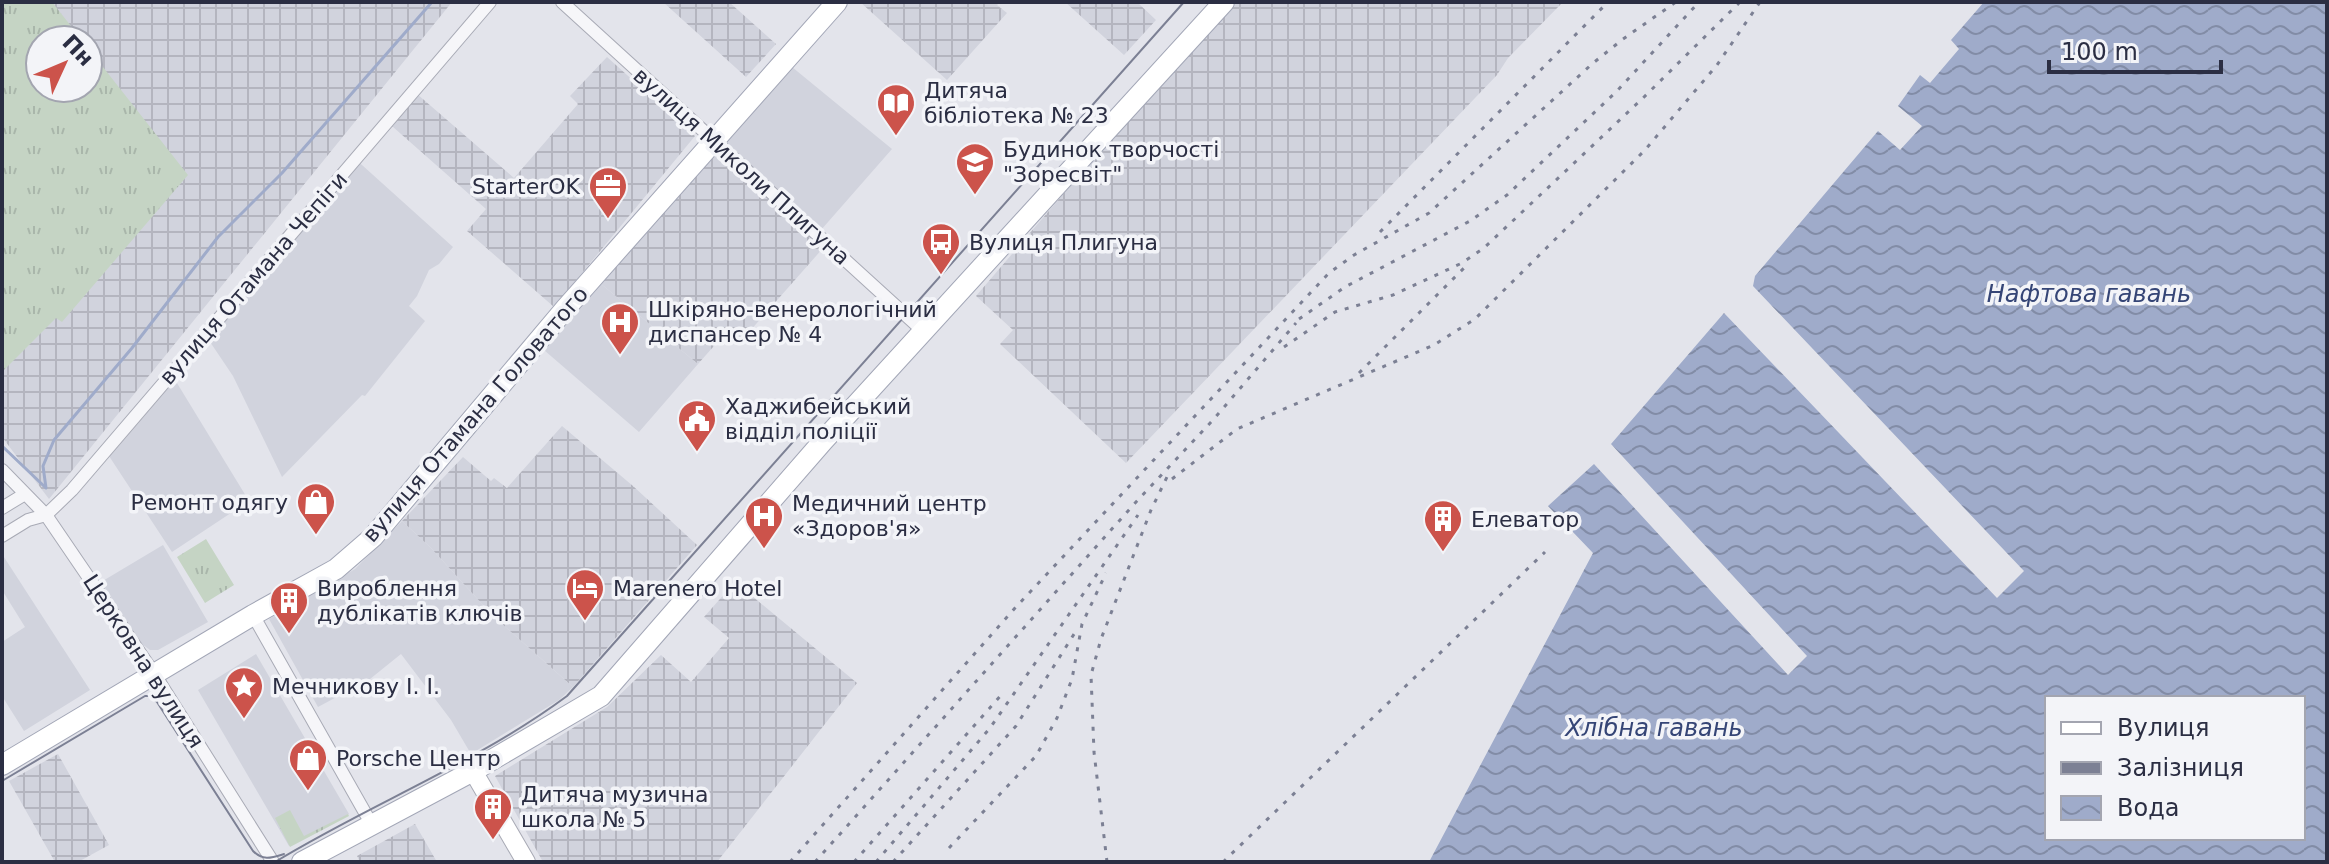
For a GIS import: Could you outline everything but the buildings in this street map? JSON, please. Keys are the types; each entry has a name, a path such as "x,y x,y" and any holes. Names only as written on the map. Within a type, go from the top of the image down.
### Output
{"main road":[{"name":"вулиця Отамана Головатого","path":"2,765 336,569 373,537 565,309 837,2"},
{"path":"302,862 473,771 580,710 611,687 922,330 1224,2"}],"street":[{"name":"вулиця Отамана Чепіги","path":"2,536 28,520 46,515 72,490 490,2"},
{"name":"вулиця Миколи Плигуна","path":"562,2 922,330"},
{"name":"Церковна вулиця","path":"2,470 46,515 155,675 273,862"},
{"path":"2,508 25,494"},
{"path":"253,615 372,825"},
{"path":"473,771 526,862"}],"shaded area":[{"path":"2,2 452,2 49,499 2,437"},
{"path":"663,2 729,2 776,44 746,77"},
{"path":"860,2 1000,2 997,5 1007,13 947,80"},
{"path":"1065,2 1137,2 1156,20 1124,55"},
{"path":"1228,2 1563,2 1126,463 1000,344 1013,330 976,296"},
{"path":"607,57 695,136 554,307 467,231 486,209 384,119 409,87 514,178 578,104 570,96"},
{"path":"792,67 892,149 821,230 725,144"},
{"path":"717,149 824,247 742,340 729,329 698,364 595,279"},
{"path":"352,156 453,247 439,264 429,270 409,306 425,321 365,396 362,395 282,477 233,376 204,333"},
{"name":"Шкіряно-венерологічний диспансер № 4","path":"595,279 698,364 639,432 537,344"},
{"path":"169,370 249,501 172,552 107,453"},
{"path":"562,426 697,545 573,687 493,616 402,521 463,457 491,481 494,478 507,488"},
{"path":"402,521 493,616 573,687 559,700 471,754 451,720 401,654 370,679 318,707 269,619 355,569"},
{"path":"163,545 208,622 158,650 150,650 142,644 101,582"},
{"path":"2,554 90,690 24,731 2,696 2,642 25,627 2,590"},
{"path":"735,582 857,683 717,862 543,862 495,776 607,707 661,655 691,682 729,638 704,617"},
{"path":"256,654 349,814 289,846 198,690"},
{"path":"58,754 109,845 78,862 55,862 9,781"},
{"path":"415,824 437,862 360,862 357,856"}],"green space":[{"path":"2,2 52,2 69,24 24,24 24,104 104,104 104,68 188,175 62,322 56,318 2,372"},
{"path":"206,539 234,585 205,603 177,557"},
{"path":"290,810 304,836 349,816 290,847 275,818"}],"water":[{"path":"1984,2 2327,2 2327,862 1429,862 1593,553 1548,506 1594,464 1788,675 1807,656 1611,444 1724,313 1997,598 2024,571 1753,286 1755,276 1878,131 1900,150 1922,126 1898,106 1920,75 1930,83 1959,49 1951,40"}],"waterway":[{"path":"2,446 46,488 43,466 54,440 132,348 218,237 282,173 432,2"}],"tram line":[{"path":"275,862 497,742 567,696 1184,2"},
{"path":"2,781 145,696 150,696 157,702 253,851 267,858 284,854"}],"railway":[{"path":"1380,232 1608,2"},
{"path":"790,862 1015,608 1329,273 1354,255 1429,213 1592,64 1676,2"},
{"path":"1299,319 1345,287 1470,221 1507,195 1617,91 1699,2"},
{"path":"1284,347 1335,312 1393,295 1462,263 1484,248 1740,2"},
{"path":"1172,479 1237,429 1434,345 1475,319 1645,150 1717,65 1760,2"},
{"path":"1359,373 1466,266"},
{"path":"815,862 1213,420 1296,323"},
{"path":"1107,862 1094,752 1091,675 1101,639 1167,477"},
{"path":"876,862 990,728 1138,515"},
{"path":"1223,862 1545,552"},
{"path":"949,848 1036,756 1057,718 1072,679 1082,624 1106,573"},
{"path":"893,862 1016,726 1076,631"},
{"path":"854,862 1002,694"}],"place":[{"name":"Дитяча бібліотека № 23","path":"896,137"},
{"name":"Будинок творчості \"Зоресвіт\"","path":"975,196"},
{"name":"StarterOK","path":"608,220"},
{"name":"Вулиця Плигуна","path":"941,276"},
{"name":"Шкіряно-венерологічний диспансер № 4","path":"620,356"},
{"name":"Хаджибейський відділ поліції","path":"697,453"},
{"name":"Ремонт одягу","path":"316,536"},
{"name":"Медичний центр «Здоров'я»","path":"764,550"},
{"name":"Елеватор","path":"1443,553"},
{"name":"Marenero Hotel","path":"585,622"},
{"name":"Вироблення дублікатів ключів","path":"289,635"},
{"name":"Мечникову І. І.","path":"244,720"},
{"name":"Porsche Центр","path":"308,792"},
{"name":"Дитяча музична школа № 5","path":"493,841"}],"water label":[{"name":"Нафтова гавань","path":"2089,294"},
{"name":"Хлібна гавань","path":"1654,728"}]}
